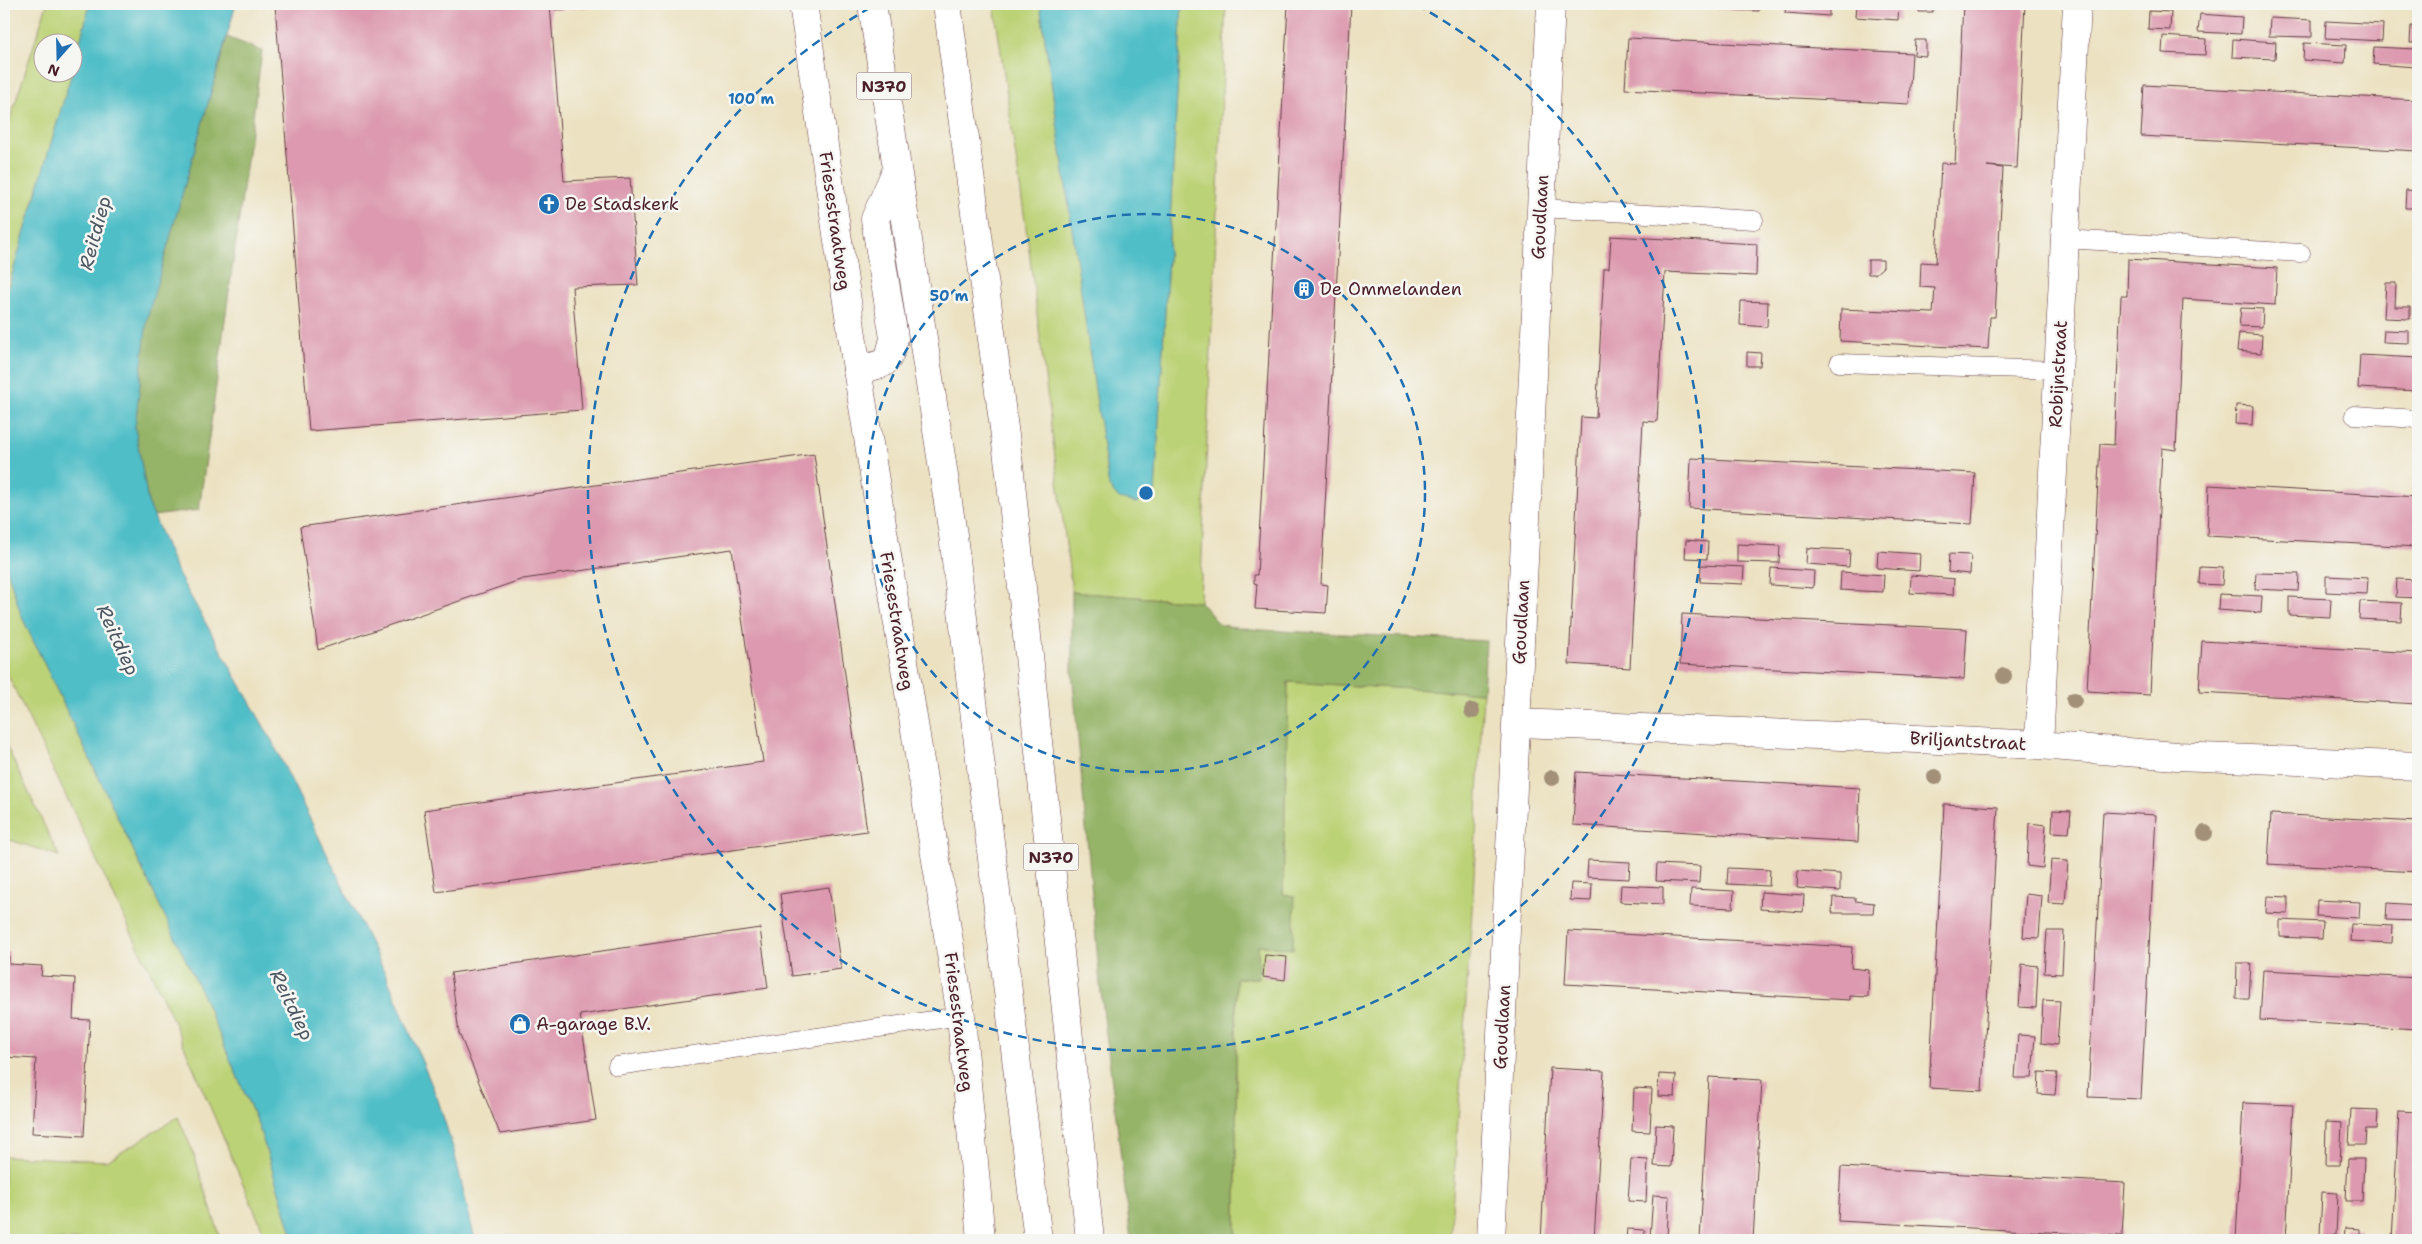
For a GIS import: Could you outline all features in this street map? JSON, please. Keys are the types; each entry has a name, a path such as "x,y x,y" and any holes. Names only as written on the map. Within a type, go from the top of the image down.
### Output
{"main road":[{"name":"Friesestraatweg","path":"803,4 857,369 961,1016 982,1240"},
{"name":"N370","path":"872,4 964,620 1038,1240"},
{"name":"N370","path":"947,4 1012,491 1090,1240"},
{"name":"Goudlaan","path":"1491,1240 1551,4"},
{"name":"Robijnstraat","path":"2039,745 2077,4"},
{"path":"857,369 882,365 887,362 891,354 894,338 875,219 897,169"},
{"name":"Briljantstraat","path":"1517,723 2039,745 2178,756 2418,766"}],"lane":[{"path":"1540,208 1754,220"},
{"path":"2064,239 2301,253"},
{"path":"1839,363 2058,370"},
{"path":"2354,415 2418,419"},
{"path":"617,1066 961,1016"}],"green space":[{"path":"47,4 90,4 82,35 82,32 38,32"},
{"path":"994,4 1040,4 1109,486 1155,493 1182,4 1226,4 1200,602 1072,592 1028,242"},
{"path":"227,37 262,51 199,510 153,516 148,502 135,428 146,319"},
{"path":"32,51 32,82 69,82 4,302 4,138"},
{"path":"4,559 21,615 204,998 259,1127 294,1240 267,1240 170,1013 4,667"},
{"path":"1072,592 1200,602 1220,625 1261,630 1486,641 1483,693 1288,682 1283,894 1295,896 1293,949 1258,945 1259,978 1236,978 1236,1240 1131,1240 1100,984 1072,671"},
{"path":"1288,682 1483,693 1473,895 1450,1240 1236,1240 1236,978 1259,978 1257,945 1292,949 1294,896 1283,894"},
{"path":"4,741 59,856 4,838"},
{"path":"178,1117 193,1152 221,1240 4,1240 4,1156 107,1161"}],"water":[{"name":"Reitdiep","path":"90,4 236,4 147,319 135,428 148,502 177,572 272,741 386,975 438,1100 454,1151 475,1240 294,1240 259,1127 204,998 21,615 4,559 4,302 69,82 82,82 82,34"},
{"path":"1040,4 1182,4 1155,493 1137,503 1119,499 1109,487"}],"building":[{"path":"275,4 550,4 564,181 630,178 638,285 572,287 582,410 309,431"},
{"path":"555,4 613,4 613,5 555,10"},
{"name":"De Ommelanden","path":"1288,4 1351,4 1321,584 1328,585 1326,613 1255,609 1257,584 1254,583 1254,575 1257,575"},
{"path":"1645,4 1688,4 1688,8 1645,6"},
{"path":"1716,4 1759,4 1759,11 1716,9"},
{"path":"1786,4 1829,4 1829,16 1785,13"},
{"path":"1856,4 1899,4 1898,20 1855,17"},
{"path":"1919,4 1933,4 1933,12 1919,12"},
{"path":"1963,4 2025,4 2017,168 1987,166 2003,168 1995,317 1990,317 1988,349 1840,341 1841,309 1933,313 1935,288 1920,287 1921,262 1936,263 1941,163 1955,164"},
{"path":"2149,11 2171,12 2170,30 2148,29"},
{"path":"2200,14 2242,17 2241,34 2198,32"},
{"path":"2270,18 2312,20 2312,37 2269,36"},
{"path":"2326,21 2383,24 2382,41 2325,38"},
{"path":"2411,26 2418,26 2418,43 2410,43"},
{"path":"2163,36 2206,39 2205,55 2162,53"},
{"path":"1628,38 1912,53 1909,104 1625,89"},
{"path":"2233,39 2276,42 2275,59 2232,57"},
{"path":"1915,40 1926,40 1926,56 1914,55"},
{"path":"2304,43 2346,45 2345,63 2303,60"},
{"path":"2374,47 2417,49 2416,67 2373,64"},
{"path":"2144,85 2418,100 2418,151 2141,136"},
{"path":"2406,190 2418,191 2418,208 2405,208"},
{"path":"1611,236 1757,244 1756,276 1665,272 1657,422 1643,421 1630,668 1569,664 1581,417 1596,418 1604,268 1609,268"},
{"path":"2128,259 2277,268 2275,305 2183,299 2176,450 2162,448 2150,695 2087,691 2100,444 2114,445 2121,296 2127,296"},
{"path":"1868,260 1883,260 1883,267 1875,274 1868,274"},
{"path":"2386,283 2396,283 2395,307 2410,307 2410,319 2384,318"},
{"path":"1741,301 1768,302 1767,327 1740,325"},
{"path":"2241,308 2263,309 2262,327 2239,326"},
{"path":"2384,330 2409,331 2409,343 2383,342"},
{"path":"2239,333 2262,335 2261,353 2237,351"},
{"path":"1747,352 1761,353 1760,366 1747,366"},
{"path":"2360,355 2418,358 2418,391 2358,388"},
{"path":"2236,405 2253,406 2252,425 2235,424"},
{"path":"814,454 867,831 436,892 424,810 763,762 732,549 523,579 318,650 300,527"},
{"path":"1691,458 1975,473 1972,524 1689,508"},
{"path":"2209,485 2418,497 2418,547 2207,536"},
{"path":"1686,540 1708,542 1707,559 1685,558"},
{"path":"1737,544 1780,546 1779,563 1737,562"},
{"path":"1807,548 1850,550 1849,567 1806,564"},
{"path":"1878,551 1920,554 1919,571 1877,568"},
{"path":"1949,554 1971,555 1970,574 1948,572"},
{"path":"1701,565 1744,567 1743,584 1700,582"},
{"path":"2200,567 2223,568 2222,585 2199,584"},
{"path":"1771,568 1814,571 1813,588 1770,585"},
{"path":"1841,572 1884,575 1883,592 1840,590"},
{"path":"2256,573 2299,574 2298,591 2255,589"},
{"path":"1911,575 1954,579 1953,595 1910,593"},
{"path":"2326,576 2368,578 2367,594 2326,592"},
{"path":"2397,579 2418,580 2418,598 2396,597"},
{"path":"2219,594 2262,596 2261,613 2218,610"},
{"path":"2289,597 2331,599 2330,617 2289,615"},
{"path":"2360,601 2402,603 2401,621 2359,619"},
{"path":"1682,614 1967,629 1964,679 1680,664"},
{"path":"2202,641 2418,653 2418,704 2199,692"},
{"path":"1576,772 1860,788 1858,842 1573,825"},
{"path":"1944,804 1998,807 1982,1091 1929,1088"},
{"path":"2053,810 2071,811 2069,833 2052,832"},
{"path":"2103,812 2156,815 2141,1099 2088,1097"},
{"path":"2271,814 2418,822 2418,872 2268,864"},
{"path":"2029,823 2046,825 2043,868 2027,866"},
{"path":"1588,860 1630,862 1629,879 1587,877"},
{"path":"2051,860 2068,861 2065,904 2048,903"},
{"path":"1657,864 1700,866 1699,883 1656,881"},
{"path":"1728,868 1770,870 1769,886 1727,884"},
{"path":"1798,871 1840,874 1840,891 1797,888"},
{"path":"1571,883 1592,884 1591,901 1570,900"},
{"path":"1621,885 1663,887 1663,904 1620,902"},
{"path":"829,887 841,969 792,976 780,894"},
{"path":"1691,889 1734,891 1733,908 1690,906"},
{"path":"1761,892 1804,895 1803,912 1760,909"},
{"path":"2026,894 2042,896 2039,938 2023,937"},
{"path":"2267,896 2288,897 2288,914 2266,913"},
{"path":"1833,897 1855,898 1855,901 1874,903 1873,913 1832,913"},
{"path":"2317,900 2360,902 2359,918 2316,916"},
{"path":"2387,903 2418,905 2418,921 2386,920"},
{"path":"2280,920 2323,922 2322,939 2280,937"},
{"path":"2351,924 2393,926 2392,943 2350,941"},
{"name":"A-garage B.V.","path":"760,928 768,988 580,1015 596,1120 500,1134 459,1033 451,973"},
{"path":"1568,931 1852,947 1851,968 1869,970 1868,997 1850,996 1850,1000 1565,984"},
{"path":"2047,931 2064,931 2062,974 2044,973"},
{"path":"4,952 9,952 9,964 42,966 41,976 75,978 73,1019 90,1020 84,1136 32,1133 36,1059 4,1057"},
{"path":"1265,955 1287,957 1285,980 1263,977"},
{"path":"2237,963 2251,963 2249,999 2236,999"},
{"path":"2022,964 2038,966 2036,1008 2019,1007"},
{"path":"2263,970 2418,978 2418,1029 2260,1020"},
{"path":"2043,1000 2060,1001 2057,1045 2041,1043"},
{"path":"2018,1035 2035,1036 2032,1078 2015,1078"},
{"path":"1550,1068 1604,1071 1594,1240 1541,1240"},
{"path":"2039,1072 2057,1073 2055,1095 2038,1094"},
{"path":"1659,1074 1676,1075 1675,1097 1658,1096"},
{"path":"1709,1077 1762,1080 1753,1240 1700,1240"},
{"path":"1634,1088 1652,1089 1650,1132 1632,1131"},
{"path":"2243,1103 2293,1105 2286,1240 2236,1240"},
{"path":"2351,1109 2378,1110 2377,1129 2366,1129 2365,1145 2349,1145"},
{"path":"2399,1111 2418,1112 2418,1240 2392,1240"},
{"path":"2326,1122 2342,1123 2340,1165 2325,1165"},
{"path":"1656,1125 1673,1126 1671,1167 1654,1166"},
{"path":"1631,1159 1648,1160 1646,1202 1628,1201"},
{"path":"2348,1159 2364,1159 2362,1201 2346,1201"},
{"path":"1841,1167 2125,1183 2122,1236 1838,1221"},
{"path":"2322,1192 2338,1193 2336,1235 2320,1235"},
{"path":"1653,1195 1669,1196 1667,1239 1650,1238"},
{"path":"2345,1228 2360,1229 2360,1240 2344,1240"},
{"path":"1627,1229 1645,1230 1644,1240 1626,1240"}],"place":[{"name":"De Stadskerk","path":"549,204"},
{"name":"De Ommelanden","path":"1304,289"},
{"name":"A-garage B.V.","path":"520,1024"}]}
